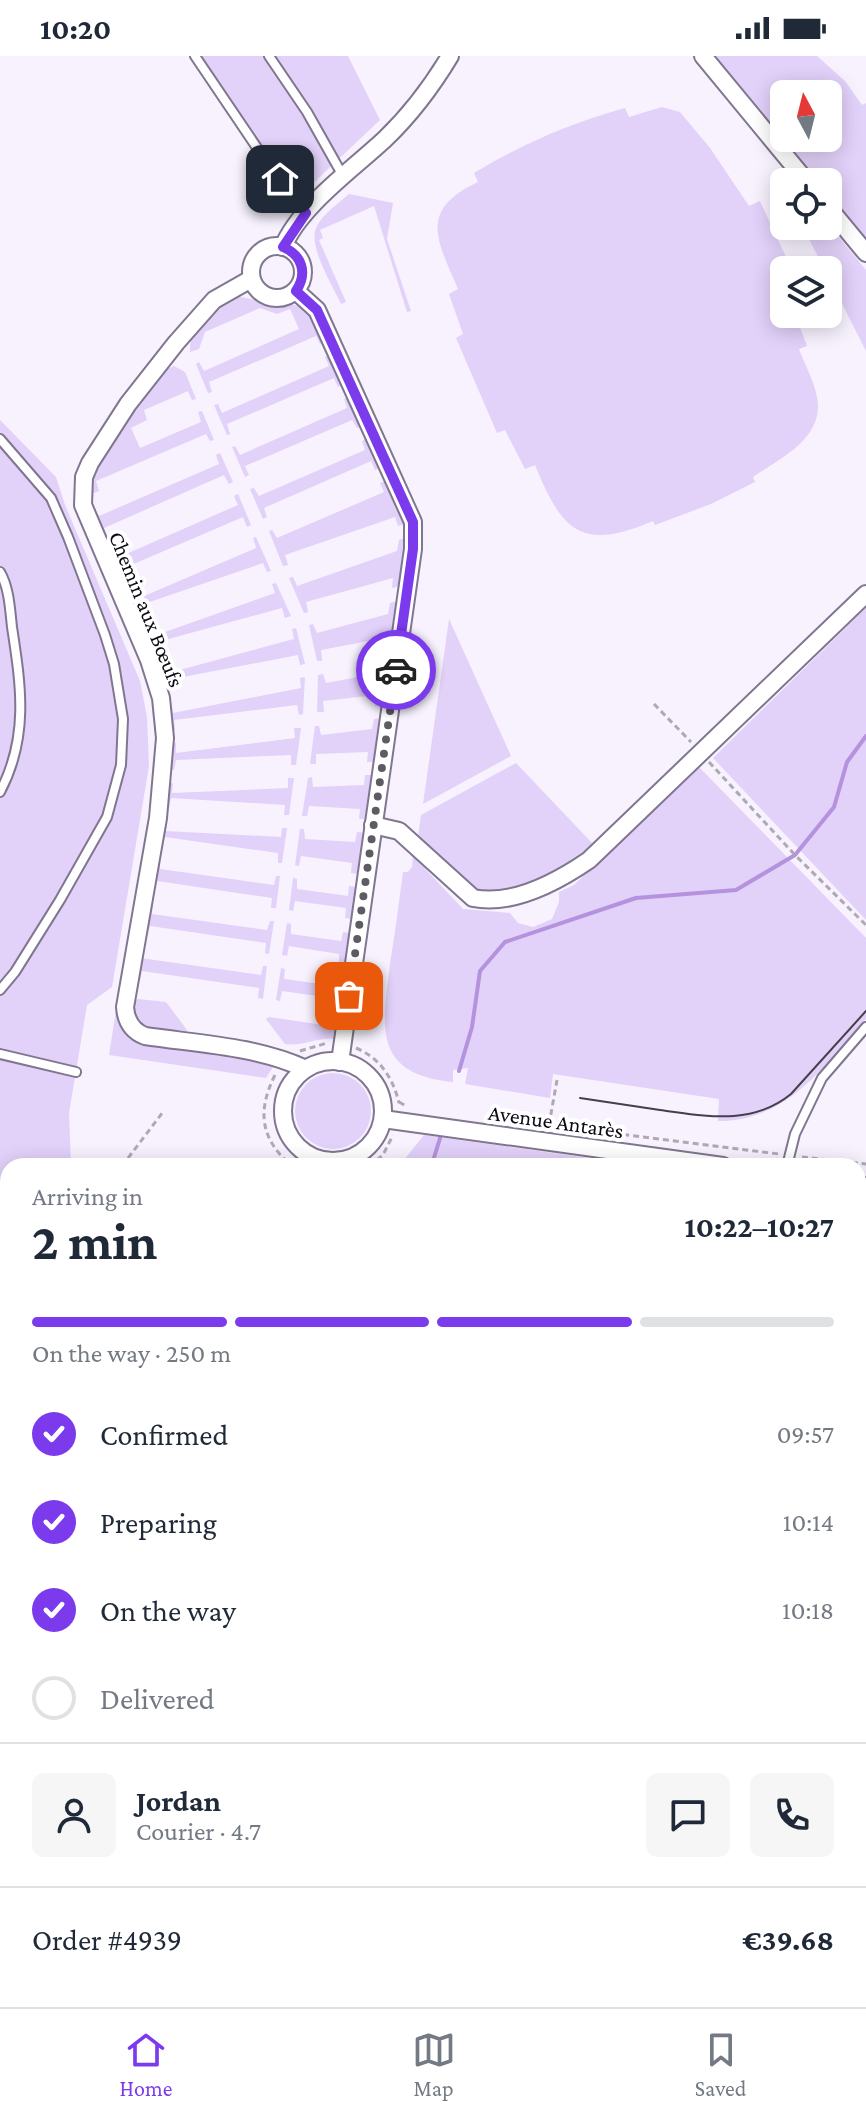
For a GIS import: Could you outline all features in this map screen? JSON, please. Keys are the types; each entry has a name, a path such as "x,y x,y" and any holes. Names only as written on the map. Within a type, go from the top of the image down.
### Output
{"street":[{"path":"283,247 306,213 388,136 435,82 450,56"},
{"path":"703,56 795,168"},
{"path":"842,224 866,253"},
{"path":"283,247 291,250 302,265 301,283 287,297 265,297 257,290 250,270 261,251 283,247"},
{"name":"Chemin aux Bœufs","path":"251,279 214,300 128,404 90,463 84,477 83,505 149,660 161,698 165,738 159,815 125,1007 127,1021 136,1032 145,1036 247,1050 286,1060 306,1069"},
{"path":"296,291 317,310 413,522 413,549 340,1062"},
{"path":"373,825 399,831 473,898 484,900 544,886 589,860 866,594"},
{"path":"314,1158 290,1138 284,1124 286,1093 294,1079 306,1069 316,1064 340,1062 355,1066 368,1075 378,1088 390,1125 370,1146 351,1158"},
{"name":"Avenue Antarès","path":"390,1125 443,1127 666,1158"}],"lane":[{"path":"195,56 268,164 306,213"},
{"path":"269,56 307,112 343,177"},
{"path":"0,439 51,498 105,635 114,664 123,719 121,765 107,817 60,900 15,972 0,990"},
{"path":"0,572 9,605 22,689 22,719 15,756 0,792"},
{"path":"788,1158 795,1134 822,1078 866,1027"},
{"path":"0,1054 76,1072"}],"path":[{"path":"654,704 782,842 866,925"},
{"path":"283,1158 264,1127 264,1096 286,1060 305,1048 331,1042"},
{"path":"351,1046 377,1061 389,1076 400,1110"},
{"path":"549,1125 557,1080"},
{"path":"399,1102 418,1108"},
{"path":"128,1158 163,1112"},
{"path":"522,1121 815,1158"},
{"path":"379,1158 383,1155 390,1125"}],"shaded area":[{"path":"190,56 348,56 380,120 307,189 286,194"},
{"path":"711,56 817,56 845,81 862,105 866,103 866,243 842,215 842,168 803,168 790,152 842,152 842,80 770,80 770,127"},
{"path":"662,107 680,112 710,148 749,206 760,201 770,223 770,240 778,240 786,256 770,256 770,328 800,328 807,346 799,349 816,391 818,411 808,435 788,454 753,477 755,482 711,504 655,525 653,521 608,535 591,534 565,520 535,465 525,469 505,430 497,433 456,338 463,334 449,294 458,289 439,241 438,228 440,215 447,204 478,182 474,173 492,162 547,135 605,114 625,108 629,117"},
{"path":"349,194 393,203 387,239 411,311 407,312 374,206 320,230 323,238 319,240 346,302 341,304 318,253 315,233 324,217"},
{"path":"809,240 841,240 866,270 866,351 842,304 842,256 818,256"},
{"path":"237,297 271,305 301,307 315,318 327,341 320,344 316,336 209,382 212,392 208,393 196,364 199,362 204,371 299,329 290,309 277,314 260,308 205,332 199,349 190,352 194,335 205,318"},
{"path":"332,354 345,384 338,387 334,378 227,424 230,434 227,435 214,405 218,404 222,413 329,366 325,357"},
{"path":"174,366 185,372 196,399 192,400 188,391 144,410 147,420 131,428 140,448 201,422 198,412 202,411 214,440 210,441 206,434 96,481 99,491 89,495 95,466 163,371"},
{"path":"350,396 363,426 357,428 352,420 245,466 249,475 245,477 232,447 235,446 240,455 347,408 344,399"},
{"path":"0,420 56,477 140,681 147,717 149,766 112,987 87,1005 69,1113 71,1158 0,1158"},
{"path":"369,438 382,467 375,470 371,461 264,508 267,517 263,519 250,489 254,488 259,496 365,450 362,441"},
{"path":"220,453 233,482 229,484 224,475 104,528 107,537 104,539 91,509 94,508 99,516 219,464 216,455"},
{"path":"387,480 405,524 398,526 395,517 285,555 288,565 283,566 269,531 272,530 277,538 384,492 380,483"},
{"path":"238,494 251,525 247,527 243,517 122,569 125,579 122,581 109,551 112,549 117,558 238,505 234,496"},
{"path":"256,537 271,571 267,572 263,563 138,606 141,616 138,617 127,593 131,591 135,600 256,548 253,538"},
{"path":"407,537 400,586 392,588 393,578 306,602 308,612 304,613 289,578 293,577 297,586 397,551 399,540"},
{"path":"276,583 291,616 285,618 282,608 154,643 157,652 153,654 143,629 147,627 151,637 275,593 272,584"},
{"path":"398,601 391,647 383,649 384,638 321,650 322,661 317,661 309,625 313,624 317,633 388,614 390,603"},
{"path":"866,608 866,920 713,758"},
{"path":"449,619 511,756 423,804"},
{"path":"296,628 305,664 300,665 298,655 167,680 169,690 164,691 158,666 162,665 165,674 294,639 292,629"},
{"path":"389,661 384,704 375,706 376,695 323,701 324,712 317,712 318,675 323,674 326,683 380,673 381,663"},
{"path":"305,677 303,714 299,715 297,705 174,720 175,730 171,730 167,704 171,703 173,713 301,688 300,678"},
{"path":"381,718 375,762 367,762 368,752 316,754 316,764 310,764 315,726 319,726 321,735 372,729 374,719"},
{"path":"294,728 301,728 296,765 291,765 291,755 176,760 174,770 170,770 171,743 176,743 176,753 295,738"},
{"path":"516,763 593,844 532,881 497,891 481,891 467,886 454,876 418,837 421,815"},
{"path":"698,766 866,938 866,1019 819,1072 802,1088 764,1112 742,1119 718,1121 719,1099 553,1074 550,1098 465,1084 468,1068 453,1070 453,1082 427,1077 408,1069 395,1057 388,1043 385,1007 403,872 408,872 412,867 413,856 463,909 510,913 518,923 533,927 552,919 559,902 559,892 574,885"},
{"path":"365,775 373,775 367,819 359,819 360,809 309,806 307,816 302,816 308,778 312,777 313,787 364,785"},
{"path":"288,778 294,778 289,815 284,815 285,805 171,798 169,808 165,807 168,783 173,783 172,793 288,788"},
{"path":"163,820 167,821 166,831 281,837 282,828 287,828 282,863 278,863 278,853 165,837 163,846 158,846"},
{"path":"300,829 304,829 305,839 355,842 357,832 365,833 359,874 351,873 352,863 301,856 299,866 295,865"},
{"path":"156,859 160,859 160,869 274,885 276,876 280,876 276,908 271,908 272,898 157,881 155,891 151,891"},
{"path":"293,878 297,879 297,889 348,896 349,886 357,887 353,919 345,918 346,908 295,901 293,911 289,910"},
{"path":"148,904 153,904 152,914 267,930 270,921 274,921 269,954 265,953 266,943 150,926 147,936 144,936"},
{"path":"287,923 291,924 291,934 341,941 343,932 351,933 347,964 339,963 339,954 289,946 287,956 282,955"},
{"path":"140,958 261,975 263,966 267,966 263,999 258,998 259,988 142,971 140,981 136,981"},
{"path":"281,968 285,969 284,979 343,987 340,1009 332,1008 333,998 282,991 280,1001 276,1000"},
{"path":"138,999 166,1002 187,1030 187,1036 149,1030 134,1020 132,1002"},
{"path":"117,1004 124,1028 142,1044 264,1060 273,1067 266,1078 109,1055"},
{"path":"266,1019 337,1027 334,1039 285,1044"},
{"path":"326,1073 340,1073 354,1079 365,1090 371,1111 368,1126 360,1138 340,1149 326,1149 312,1143 301,1132 295,1118 295,1104 301,1090 312,1079"},
{"path":"424,1135 589,1158 405,1158"}],"waterway":[{"path":"459,1071 472,1027 480,971 505,942 636,898 736,890 795,855 834,807 847,762 866,736"},
{"path":"434,1158 441,1135"}],"tram line":[{"path":"580,1098 711,1116 761,1111 791,1094 866,1011"}],"way so far":[{"path":"349,996 396,670"}],"route":[{"path":"280,179 306,213 283,247 291,250 302,265 301,283 296,291 317,310 413,522 413,549 396,670"}]}
